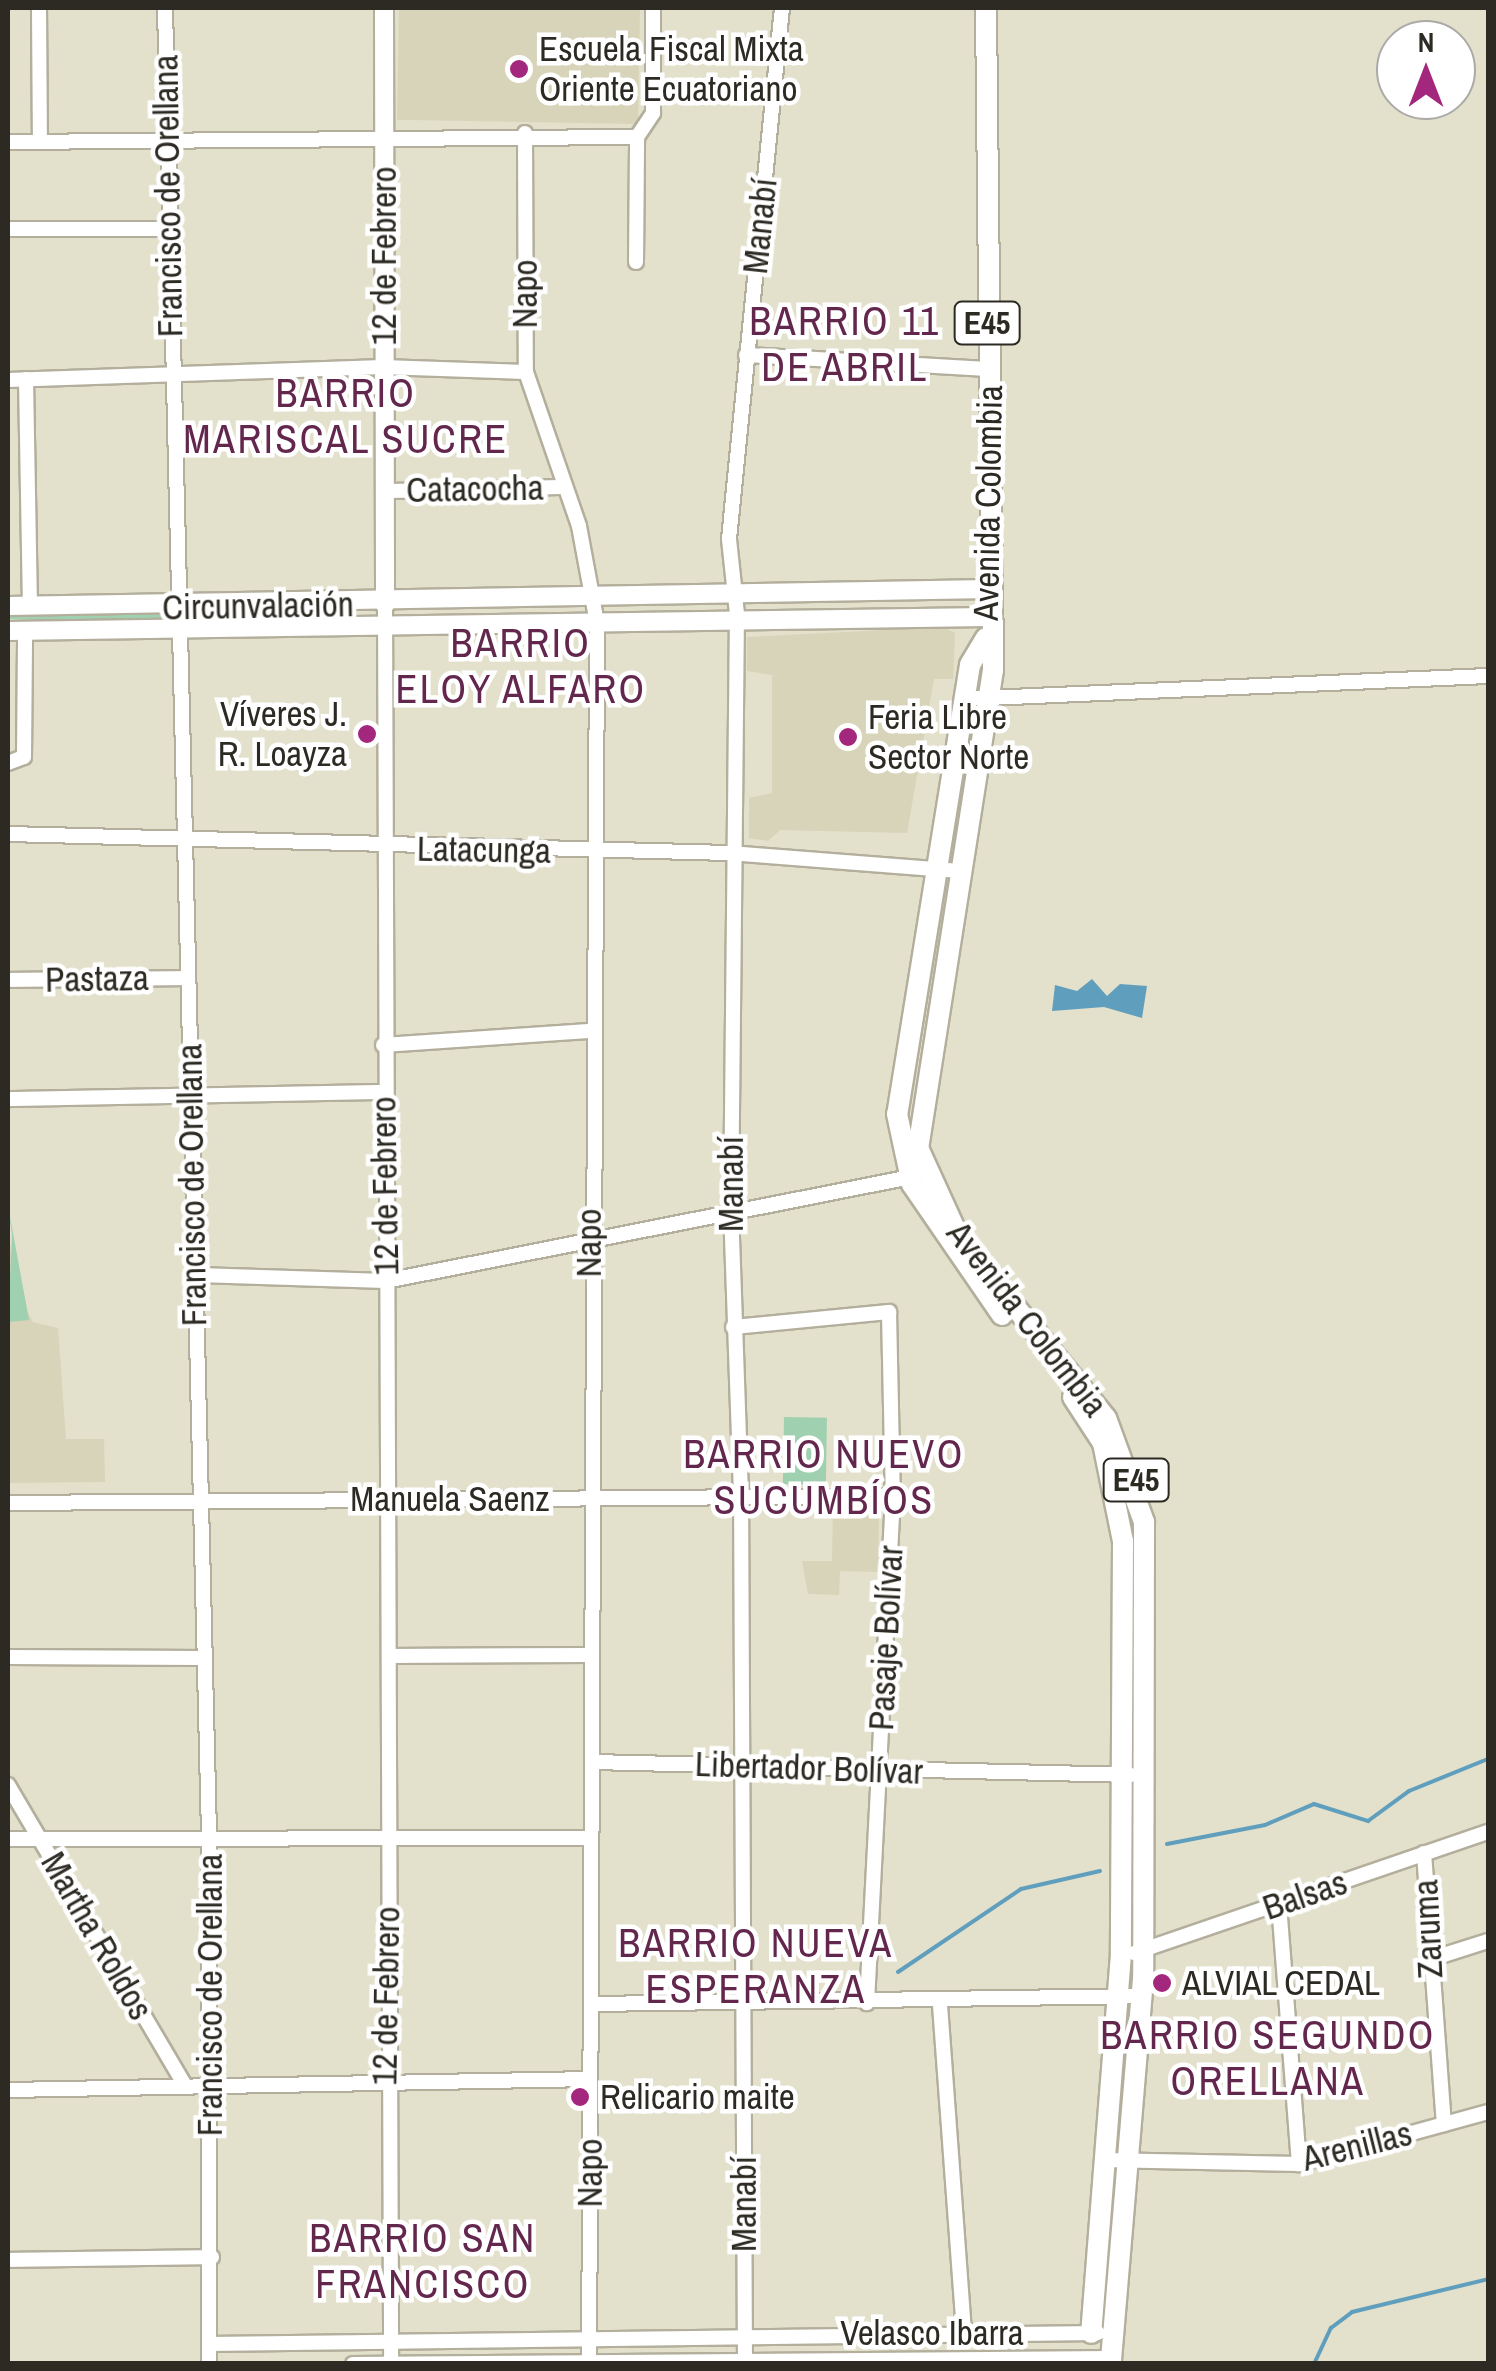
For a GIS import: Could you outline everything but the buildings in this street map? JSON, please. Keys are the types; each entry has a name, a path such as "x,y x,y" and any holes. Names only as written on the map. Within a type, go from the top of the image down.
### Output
{"main road":[{"name":"12 de Febrero","path":"384,8 385,605"},
{"name":"Avenida Colombia","path":"949,869 988,700 986,8"},
{"name":"Circunvalación","path":"8,606 385,605 989,589"},
{"name":"Circunvalación","path":"16,631 385,629 597,623 738,614 986,627"},
{"name":"Avenida Colombia","path":"986,627 965,699 949,869 919,1102 918,1176 959,1238 1106,1418 1138,1486 1136,1776 1144,1952 1131,2161 1111,2361"},
{"name":"Avenida Colombia","path":"1091,2334 1136,1776"}],"street":[{"path":"39,8 40,142"},
{"name":"Francisco de Orellana","path":"165,8 170,134 170,374 197,1276 194,1502 209,1833 209,2364"},
{"path":"636,262 636,137 654,113 653,8"},
{"name":"Manabí","path":"745,2362 742,1496 731,1214 730,854 738,614 731,594 746,355 782,8"},
{"path":"8,142 170,134 636,137"},
{"name":"Napo","path":"524,134 526,372 564,487 597,623 589,1031 589,2362"},
{"path":"8,229 169,229"},
{"path":"746,355 989,369"},
{"path":"8,380 383,366 526,372"},
{"path":"26,380 30,607"},
{"name":"Catacocha","path":"386,491 564,487"},
{"name":"12 de Febrero","path":"385,605 389,1656 385,2088 391,2363"},
{"path":"8,762 24,757 16,631"},
{"path":"965,699 1488,676"},
{"name":"Latacunga","path":"8,834 384,848 730,854 949,869"},
{"name":"Pastaza","path":"8,980 186,978"},
{"path":"384,1046 589,1031"},
{"path":"8,1100 384,1092"},
{"path":"197,1276 386,1280 589,1245 918,1176"},
{"name":"Pasaje Bolívar","path":"734,1327 890,1312 893,1496 867,2003"},
{"name":"Manuela Saenz","path":"8,1503 893,1496"},
{"path":"389,1656 591,1655"},
{"path":"8,1658 201,1658"},
{"name":"Libertador Bolívar","path":"592,1762 1136,1776"},
{"name":"Martha Roldos","path":"8,1785 185,2086"},
{"name":"Balsas","path":"1121,1954 1144,1952 1488,1832"},
{"path":"8,1840 209,1833 592,1838"},
{"name":"Zaruma","path":"1424,1853 1428,1960 1444,2124"},
{"path":"1279,1904 1299,2164"},
{"path":"1428,1960 1488,1941"},
{"path":"592,2004 940,2005 1142,1996"},
{"path":"940,2005 964,2332"},
{"path":"8,2090 185,2086 385,2088 590,2078"},
{"name":"Arenillas","path":"1104,2160 1299,2164 1488,2112"},
{"path":"8,2260 212,2256"},
{"name":"Velasco Ibarra","path":"209,2344 1115,2332"},
{"name":"Velasco Ibarra","path":"354,2364 1111,2361"}],"shaded area":[{"name":"Escuela Fiscal Mixta Oriente Ecuatoriano","path":"399,8 640,8 638,124 397,120"},
{"name":"Feria Libre Sector Norte","path":"943,627 955,633 953,679 934,679 907,833 780,830 768,841 749,838 749,798 772,793 772,675 747,671 747,637"},
{"path":"8,1227 16,1290 33,1322 58,1328 66,1439 104,1439 105,1482 8,1483"},
{"path":"833,1502 879,1503 878,1572 840,1571 839,1595 808,1594 802,1561 832,1561"}],"green space":[{"path":"8,607 166,609 169,624 8,619"},
{"path":"8,1206 29,1320 8,1322 12,1235"},
{"path":"784,1417 827,1418 826,1485 783,1484"}],"water":[{"path":"1092,979 1107,996 1120,984 1147,986 1142,1018 1104,1007 1052,1011 1055,985 1077,991"}],"waterway":[{"path":"1167,1844 1265,1825 1314,1804 1368,1821 1409,1791 1488,1759"},
{"path":"898,1972 1021,1889 1100,1871"},
{"path":"1314,2364 1331,2328 1352,2312 1488,2279"}],"place":[{"name":"Escuela Fiscal Mixta Oriente Ecuatoriano","path":"519,69"},
{"name":"Víveres J. R. Loayza","path":"367,734"},
{"name":"Feria Libre Sector Norte","path":"848,737"},
{"name":"ALVIAL CEDAL","path":"1162,1983"},
{"name":"Relicario maite","path":"580,2097"}],"district":[{"name":"BARRIO 11 DE ABRIL","path":"845,344"},
{"name":"BARRIO MARISCAL SUCRE","path":"346,416"},
{"name":"BARRIO ELOY ALFARO","path":"521,666"},
{"name":"BARRIO NUEVO SUCUMBÍOS","path":"824,1477"},
{"name":"BARRIO NUEVA ESPERANZA","path":"756,1966"},
{"name":"BARRIO SEGUNDO ORELLANA","path":"1268,2058"},
{"name":"BARRIO SAN FRANCISCO","path":"423,2261"}]}
